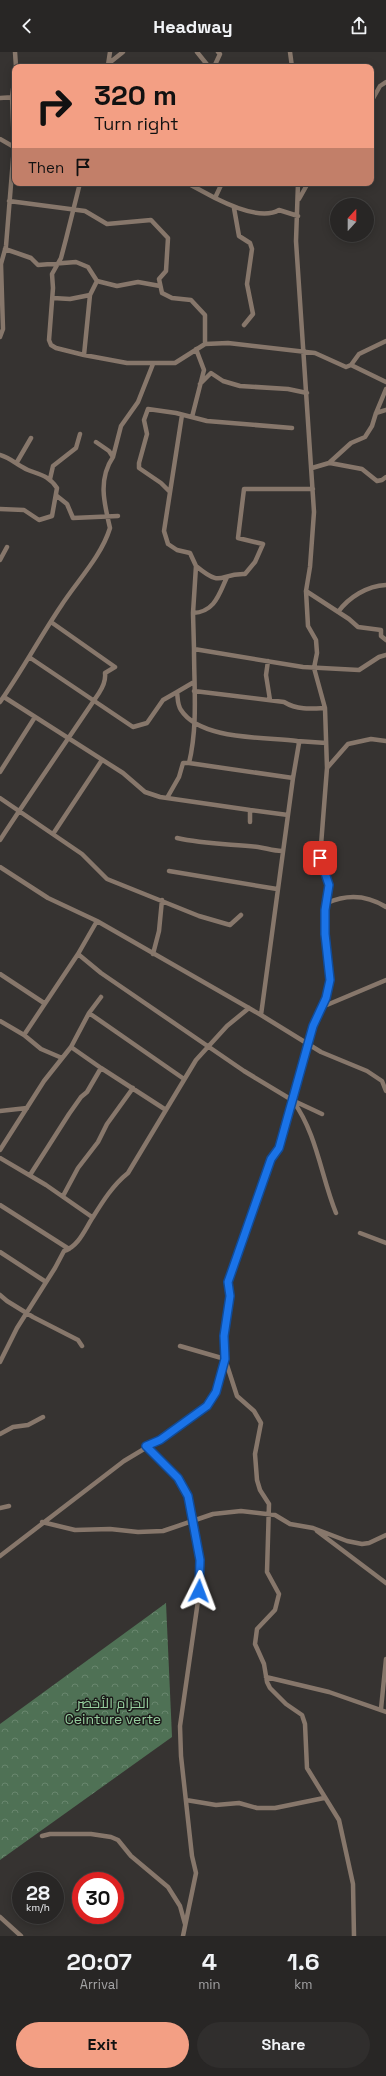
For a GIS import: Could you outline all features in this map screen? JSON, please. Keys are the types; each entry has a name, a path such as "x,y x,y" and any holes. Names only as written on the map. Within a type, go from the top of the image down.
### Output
{"street":[{"path":"15,52 16,64"},
{"path":"108,64 110,52"},
{"path":"109,64 123,52"},
{"path":"197,52 207,64"},
{"path":"215,64 220,54 218,52"},
{"path":"290,52 292,64"},
{"path":"374,97 380,86 386,82"},
{"path":"0,98 12,97"},
{"path":"0,139 12,146"},
{"path":"0,337 3,328 0,264 5,249 12,169"},
{"path":"79,186 66,239 58,264 52,274 53,298 49,340 51,344 84,355 127,363 153,364 175,363 205,344 240,343 265,348 304,351 327,357 346,367 351,365 359,354 386,341"},
{"path":"193,186 234,208 272,214 278,210 298,216"},
{"path":"215,198 221,186"},
{"path":"298,186 296,242 314,512 310,567 306,591 308,626 316,640 317,653 314,668 326,708 327,768 320,858 329,885 325,934 330,980 322,1007 313,1026 279,1148 271,1159 228,1282 230,1296 224,1336 225,1359 237,1396 254,1411 260,1423 255,1454 257,1480 260,1490 269,1504 268,1572 278,1591 279,1599 270,1617 259,1625 255,1637 258,1653 264,1664 267,1682 276,1695 302,1715 306,1724 307,1768 324,1798 339,1820 342,1828 353,1884 354,1936"},
{"path":"298,201 306,186"},
{"path":"9,201 73,210 85,210 107,224 151,220 168,238 166,271 159,279 162,293 172,298 191,300 205,315 205,344"},
{"path":"234,208 239,236 250,243 252,249 247,284 253,314 244,325"},
{"path":"5,249 31,258 38,265 76,262 88,267 97,281 117,286 138,282 160,286"},
{"path":"84,355 90,295 97,281"},
{"path":"53,298 70,299 90,295"},
{"path":"192,417 204,370 196,349"},
{"path":"0,702 105,541 110,528 102,490 109,463 113,457 121,426 138,402 153,364"},
{"path":"351,365 386,382"},
{"path":"200,384 211,373 223,381 240,386 288,389 307,393"},
{"path":"330,463 351,443 365,437 372,426 386,390"},
{"path":"169,491 161,483 139,468 147,434 144,420 148,409 220,423 292,428"},
{"path":"376,413 386,410"},
{"path":"182,415 164,529 168,544 177,550 190,553 196,566 193,613 195,724 194,743 189,763"},
{"path":"50,479 53,466 76,448 80,434"},
{"path":"17,462 31,438"},
{"path":"96,442 110,451 113,457"},
{"path":"0,455 17,462 28,470 43,474 50,479 57,488 57,496 52,516 39,520 24,510 0,508"},
{"path":"312,468 330,463 362,469 377,480 382,480 386,477"},
{"path":"196,566 216,579 245,574 255,562 264,544 238,538 244,489 313,489"},
{"path":"57,496 67,504 73,518 118,516"},
{"path":"0,560 7,547"},
{"path":"193,613 205,611 212,606 226,577"},
{"path":"338,612 345,602 366,589 386,585"},
{"path":"306,591 358,627 381,630 381,636 386,640"},
{"path":"0,840 105,681 105,673 115,667 51,622"},
{"path":"194,649 314,668 359,670 379,657 386,655"},
{"path":"29,657 133,727 141,726 147,723 163,700 194,682"},
{"path":"268,661 266,675 270,700"},
{"path":"194,691 284,702 291,707 304,709 326,708"},
{"path":"177,692 180,709 195,724 218,733 326,743"},
{"path":"4,697 123,773 145,792 167,798 288,815"},
{"path":"0,772 35,717"},
{"path":"327,768 348,744 371,739 386,741"},
{"path":"261,1015 282,851 299,743 297,741"},
{"path":"53,834 102,760"},
{"path":"167,798 179,777 183,763 293,778"},
{"path":"0,798 82,854 107,879 199,916 230,925 241,915"},
{"path":"250,810 250,822"},
{"path":"177,838 198,842 260,847 269,850 282,851"},
{"path":"0,867 48,898 97,921 261,1015 321,1052 367,1071 386,1086"},
{"path":"169,871 277,889"},
{"path":"327,903 346,896 368,899 386,907"},
{"path":"153,954 162,900"},
{"path":"24,1035 78,954 97,921"},
{"path":"78,954 101,973 208,1046 292,1100 322,1114"},
{"path":"0,974 44,1003"},
{"path":"322,1007 386,980"},
{"path":"0,1150 27,1108 71,1046 89,1013 101,997"},
{"path":"0,1362 17,1328 56,1268 64,1251 69,1249 85,1232 92,1217 118,1181 128,1173 184,1079 208,1046 227,1026 249,1008"},
{"path":"89,1013 184,1079"},
{"path":"0,1021 24,1035 42,1049 62,1058"},
{"path":"71,1046 101,1068 166,1110"},
{"path":"30,1175 73,1108 81,1097 87,1092 101,1068"},
{"path":"382,1082 386,1091"},
{"path":"63,1196 78,1168 98,1142 107,1124 133,1088"},
{"path":"292,1100 313,1136 325,1183 336,1213"},
{"path":"0,1111 27,1108"},
{"path":"0,1158 63,1196 92,1217"},
{"path":"0,1205 69,1249"},
{"path":"360,1233 386,1243"},
{"path":"0,1252 46,1282"},
{"path":"0,1295 26,1313 78,1340 82,1346"},
{"path":"180,1346 225,1359"},
{"path":"0,1556 24,1540 42,1522 124,1461 146,1446 160,1440 207,1406 216,1392 225,1359"},
{"path":"0,1434 13,1427 28,1425 43,1416"},
{"path":"146,1446 178,1478 184,1487 188,1496 200,1560 200,1580 180,1726 181,1756 192,1856 196,1873 183,1936"},
{"path":"0,1508 9,1506"},
{"path":"42,1522 75,1530 110,1529 138,1532 162,1531 192,1521 232,1511 268,1513 290,1524 313,1528 347,1541 362,1544 386,1535"},
{"path":"313,1528 386,1583"},
{"path":"266,1677 329,1692 384,1710 386,1659"},
{"path":"186,1800 216,1806 239,1803 257,1808 275,1808 324,1798"},
{"path":"42,1836 50,1834 91,1834 111,1837 118,1840 131,1856 168,1887 180,1906 186,1926"},
{"path":"0,1917 21,1936"}],"green space":[{"name":"الحزام الأخضر Ceinture verte","path":"166,1603 172,1737 0,1860 0,1724"}],"route":[{"path":"199,1591 200,1560 188,1496 178,1478 146,1446 160,1440 173,1429 207,1406 211,1402 216,1392 223,1370 225,1359 224,1336 230,1296 228,1282 271,1159 279,1148 313,1026 326,998 330,980 325,934 325,910 329,885 320,858"}]}
